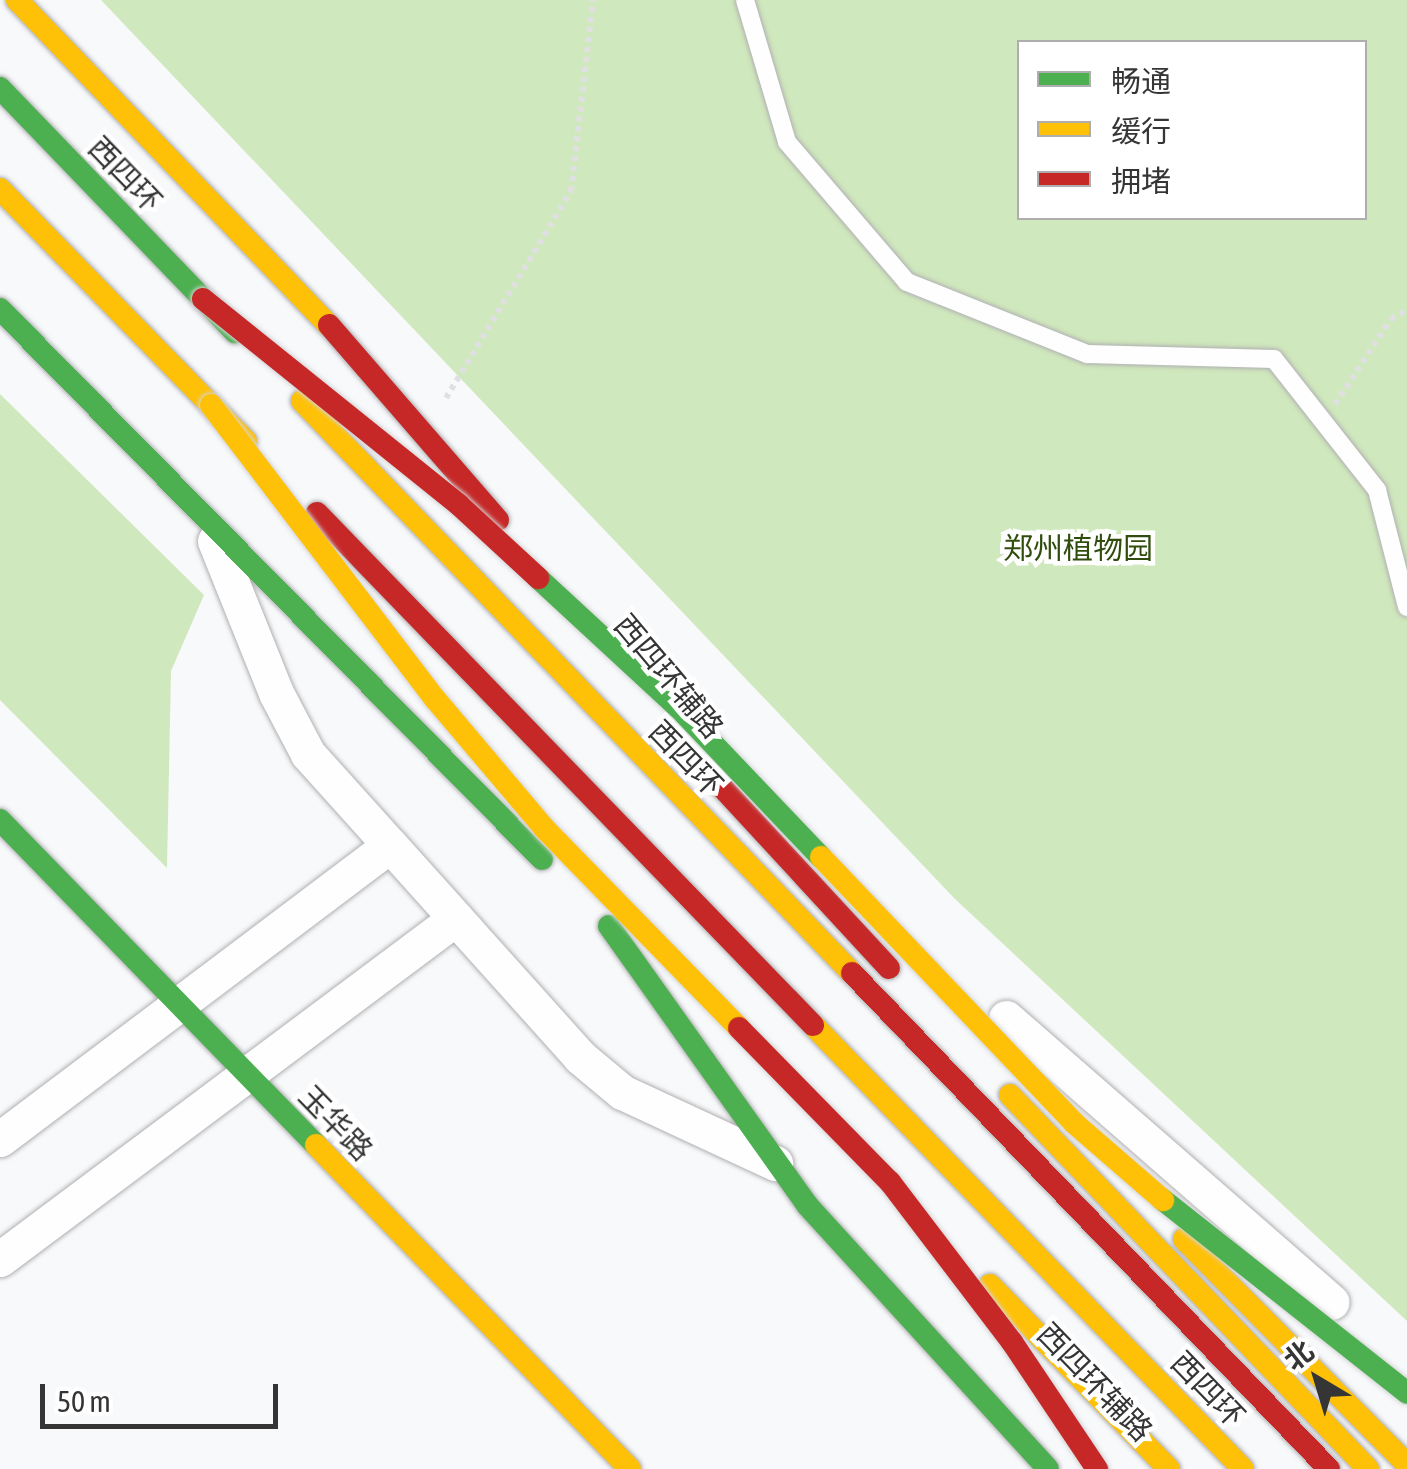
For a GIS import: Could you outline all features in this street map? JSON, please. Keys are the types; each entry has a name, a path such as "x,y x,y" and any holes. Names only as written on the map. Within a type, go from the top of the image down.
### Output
{"main road":[{"name":"西四环辅路","path":"17,0 372,370 770,844 906,986"},
{"name":"西四环","path":"0,88 1329,1469"},
{"name":"西四环","path":"0,189 1244,1469"},
{"path":"203,299 459,505 678,707 1307,1368 1407,1464"},
{"name":"西四环辅路","path":"0,309 1138,1469"},
{"path":"212,405 436,700 545,829 1169,1469"},
{"name":"玉华路","path":"0,820 630,1469"},
{"path":"609,926 807,1205 1048,1469"},
{"path":"987,1071 1368,1469"},
{"path":"1074,1123 1176,1212 1407,1393"},
{"path":"890,1182 1012,1342 1097,1469"}],"street":[{"path":"207,522 276,694 308,754 580,1057 622,1092 779,1166"},
{"path":"673,728 1407,1370"},
{"path":"0,1139 390,846"},
{"path":"0,1259 456,918"}],"lane":[{"path":"745,0 786,142 907,282 1087,354 1274,360 1376,490 1407,607"}],"path":[{"path":"425,433 570,191 593,0"},
{"path":"1323,422 1391,319 1407,310"}],"green space":[{"name":"郑州植物园","path":"101,0 1407,0 1407,1321 954,898"},
{"path":"0,394 204,595 171,671 167,868 0,700"}],"traffic: fast":[{"path":"0,88 235,332"},
{"path":"0,309 542,859"},
{"path":"538,578 678,707 821,857"},
{"path":"0,820 316,1145"},
{"path":"609,926 807,1205 1048,1469"},
{"path":"1163,1200 1407,1393"}],"traffic: slow":[{"path":"17,0 329,325"},
{"path":"0,189 246,441"},
{"path":"302,401 852,973"},
{"path":"211,405 436,700 545,829 739,1028"},
{"path":"821,857 1074,1123 1163,1200"},
{"path":"813,1025 1243,1469"},
{"path":"1010,1095 1368,1469"},
{"path":"316,1145 630,1469"},
{"path":"1184,1239 1407,1464"},
{"path":"990,1285 1169,1469"}],"traffic: jam":[{"path":"203,299 459,505 538,578"},
{"path":"329,325 498,520"},
{"path":"317,513 813,1025"},
{"path":"720,785 889,968"},
{"path":"852,973 1329,1469"},
{"path":"739,1028 890,1182 1012,1342 1097,1469"}]}
